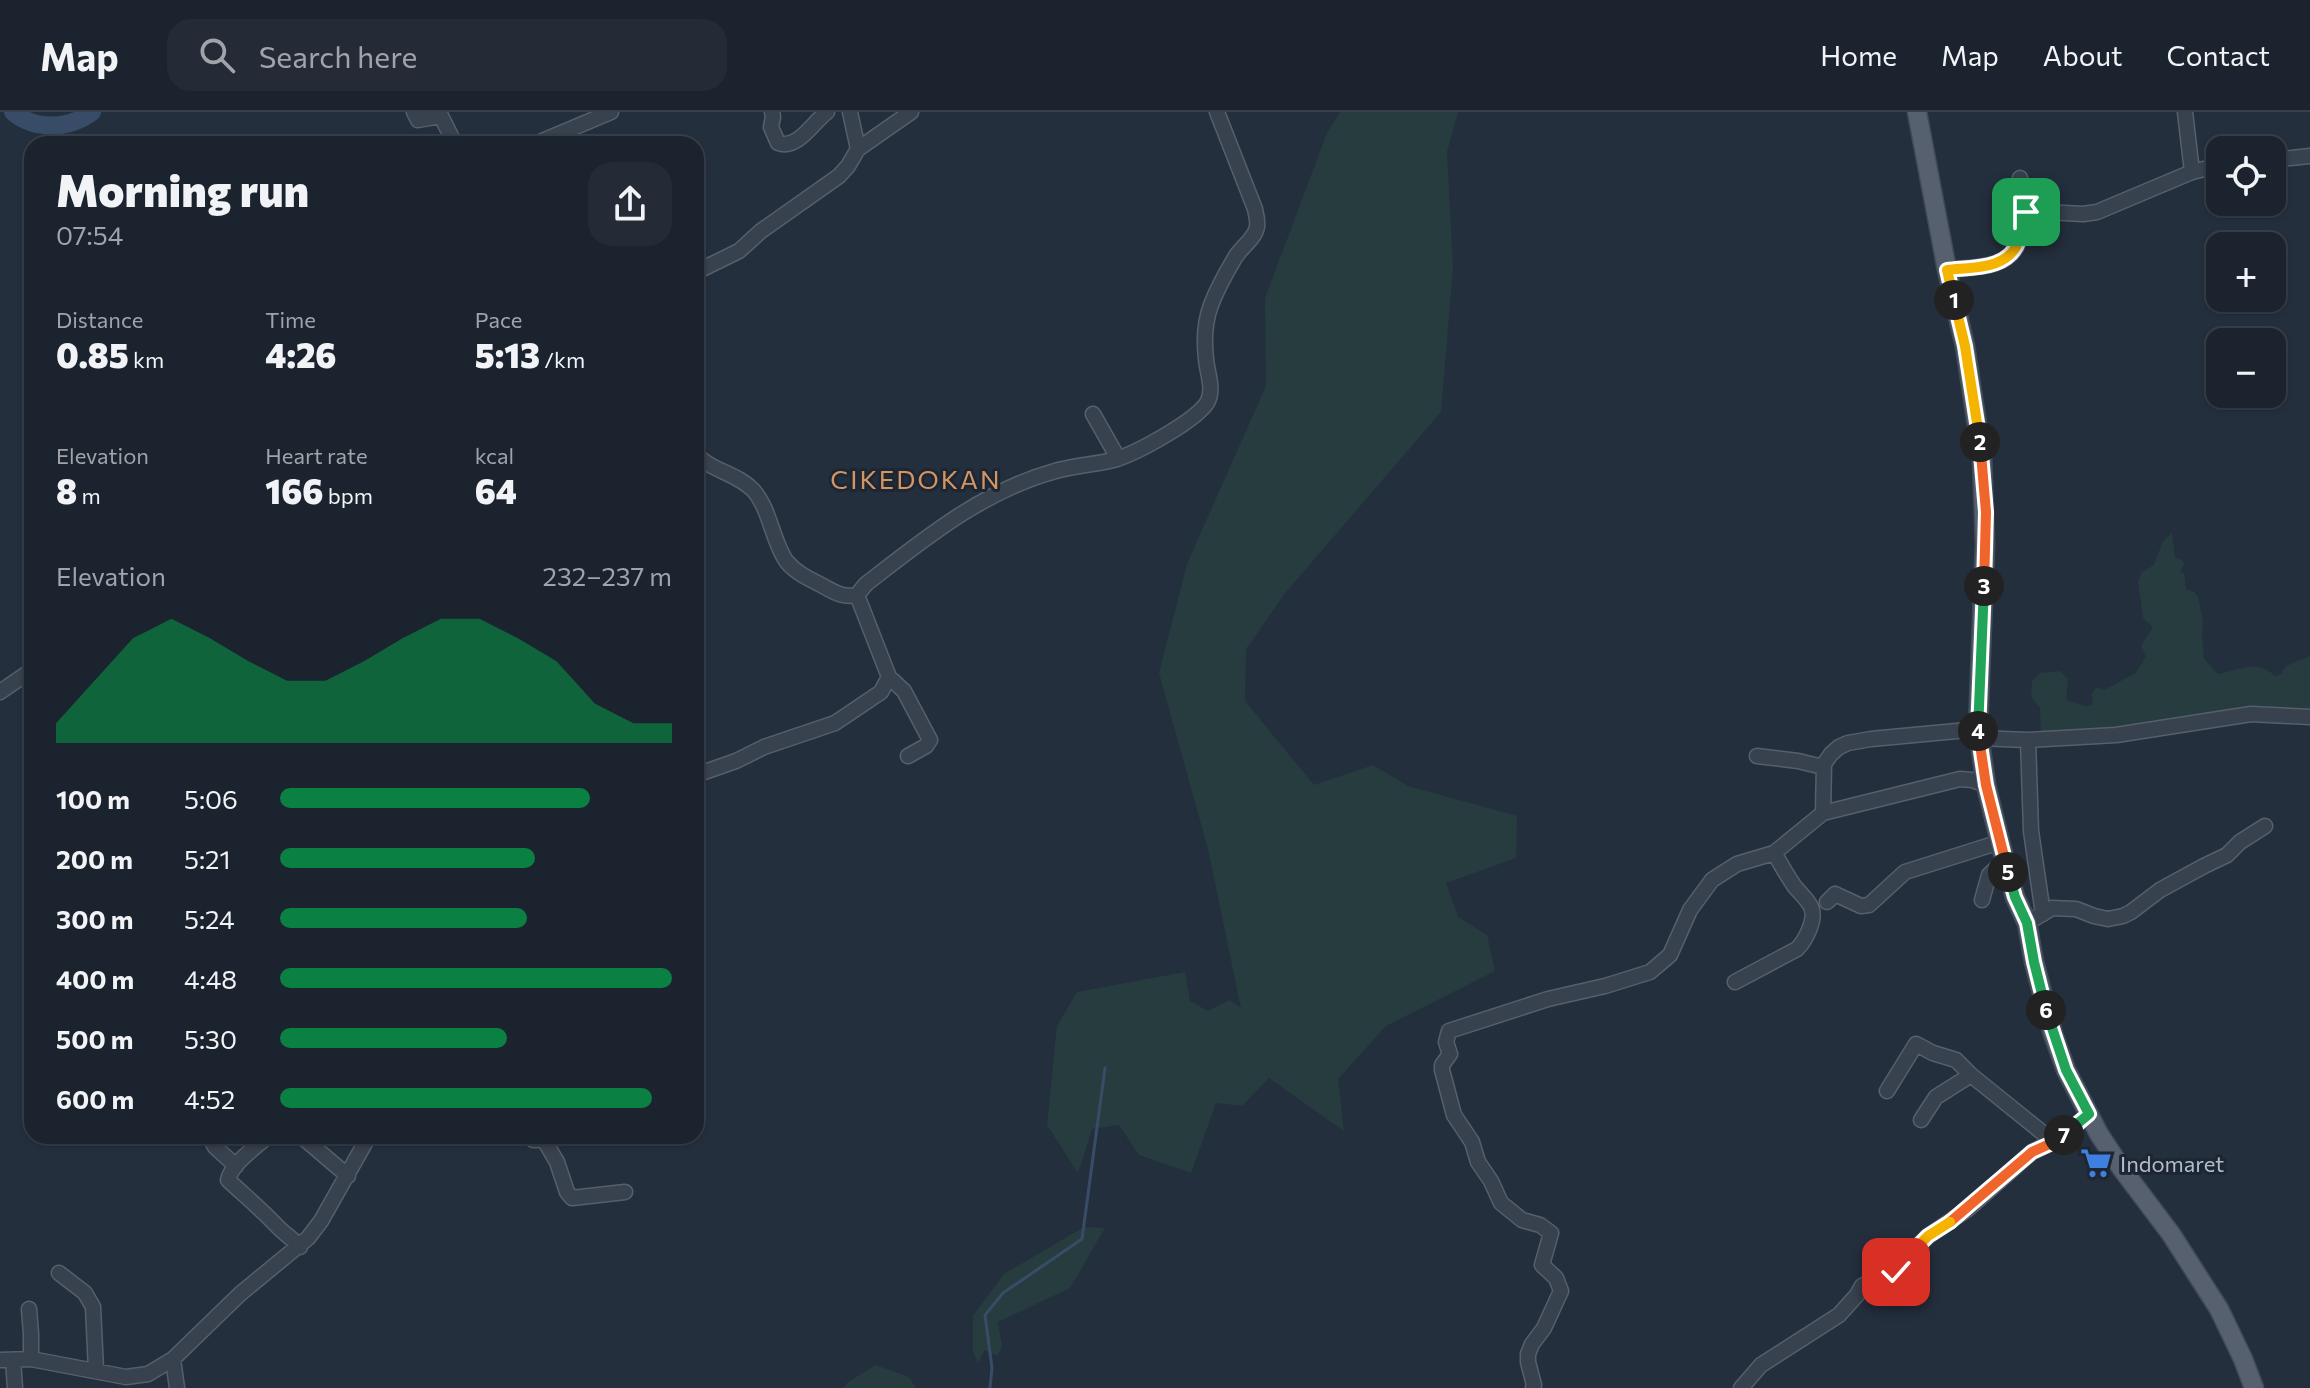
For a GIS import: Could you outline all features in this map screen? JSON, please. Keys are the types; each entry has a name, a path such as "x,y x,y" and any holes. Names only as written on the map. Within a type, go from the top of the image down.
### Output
{"main road":[{"path":"1917,112 1973,393 1985,489 1978,733 1986,785 2002,851 2015,897 2035,918 2034,962 2066,1070 2122,1169 2171,1234 2219,1309 2254,1388"}],"street":[{"path":"414,112 418,120 441,116 451,136"},
{"path":"554,136 611,112"},
{"path":"772,112 771,127 778,143 787,145 796,142 827,112"},
{"path":"850,112 858,149"},
{"path":"704,268 739,251 845,169 858,149 911,112"},
{"path":"704,462 733,476 753,490 774,529 782,553 792,567 837,594 857,595 866,584 942,527 996,493 1050,472 1118,458 1165,435 1194,416 1210,395 1205,352 1211,305 1257,224 1255,209 1217,112"},
{"path":"2185,112 2192,172"},
{"path":"2286,159 2310,156"},
{"path":"2023,215 2033,210 2067,214 2097,212 2206,168"},
{"path":"1949,275 2006,259 2017,244 2023,215 2020,178"},
{"path":"1093,414 1118,458"},
{"path":"857,595 889,677 907,694 930,740 926,746 908,756"},
{"path":"0,692 24,676"},
{"path":"704,772 764,747 835,723 881,692 889,677"},
{"path":"1823,813 1823,767 1831,754 1848,743 1978,733 2028,740 2116,735 2251,714 2310,717"},
{"path":"2028,740 2035,918"},
{"path":"1757,756 1823,767"},
{"path":"1533,1388 1528,1362 1530,1348 1561,1293 1558,1281 1542,1265 1551,1233 1544,1227 1522,1220 1505,1207 1454,1115 1442,1070 1450,1054 1446,1042 1449,1031 1548,999 1650,972 1670,955 1690,910 1712,880 1737,864 1774,853 1823,813 1960,779 1986,785"},
{"path":"2035,918 2047,909 2059,908 2080,909 2108,919 2123,916 2160,890 2227,855 2240,842 2265,826"},
{"path":"1982,900 1989,875 2002,851"},
{"path":"1827,902 1832,895 1838,894 1857,905 1866,906 1872,904 1905,872 2002,851"},
{"path":"1735,982 1797,949 1808,931 1813,912 1811,907 1793,885 1774,853"},
{"path":"1887,1091 1916,1044 1956,1060 2054,1142"},
{"path":"1921,1120 1936,1097 1971,1075"},
{"path":"1741,1388 1761,1365 1839,1315 1862,1286 1910,1264 1919,1245 1928,1236 1968,1209 2032,1152 2054,1142 2089,1114"},
{"path":"213,1144 236,1166"},
{"path":"259,1144 229,1174 228,1180 300,1247"},
{"path":"310,1144 348,1176"},
{"path":"15,1388 7,1360 31,1359 137,1377 173,1359 240,1294 300,1247 321,1221 365,1144"},
{"path":"546,1144 572,1198 625,1192"},
{"path":"59,1273 85,1293 93,1307 96,1370"},
{"path":"29,1309 31,1359"},
{"path":"173,1359 177,1388"}],"green space":[{"path":"1340,112 1458,112 1447,152 1453,267 1441,412 1286,592 1246,649 1245,701 1314,785 1373,765 1408,786 1517,816 1516,858 1446,883 1458,917 1487,935 1495,971 1386,1026 1338,1079 1344,1131 1269,1078 1242,1106 1216,1103 1191,1173 1139,1155 1119,1125 1092,1129 1078,1173 1047,1125 1057,1026 1077,992 1185,972 1190,1001 1208,1011 1229,1000 1241,1008 1208,849 1159,673 1187,564 1266,386 1265,298 1327,133"},
{"path":"2172,533 2175,558 2184,564 2180,572 2184,574 2186,589 2198,597 2203,622 2204,659 2218,674 2255,667 2275,676 2281,674 2286,666 2310,656 2310,712 2192,720 2041,736 2040,708 2031,697 2032,681 2040,673 2060,671 2068,679 2066,700 2085,706 2091,705 2091,694 2097,687 2104,690 2136,673 2146,656 2141,646 2153,627 2143,618 2138,581 2142,572 2154,565 2163,541"},
{"path":"1084,1227 1105,1228 1070,1288 998,1322 1002,1347 997,1356 985,1350 978,1363 973,1351 973,1316 1004,1274"},
{"path":"876,1365 909,1377 916,1388 843,1388"}],"waterway":[{"path":"13,112 32,122 52,126 73,122 92,112"},
{"path":"990,1388 992,1368 985,1315 1003,1293 1082,1239 1105,1068"}],"place":[{"name":"Indomaret","path":"2096,1163"}],"district":[{"name":"CIKEDOKAN","path":"916,478"}],"route":[{"path":"1896,1272 1912,1262 1919,1245 1928,1236 1968,1209 2032,1152 2057,1140 2089,1114 2066,1070 2053,1034 2027,923 2015,897 2000,842 1978,738 1985,489 1965,346 1947,270 1999,263 2006,259 2020,238 2026,212"}]}
